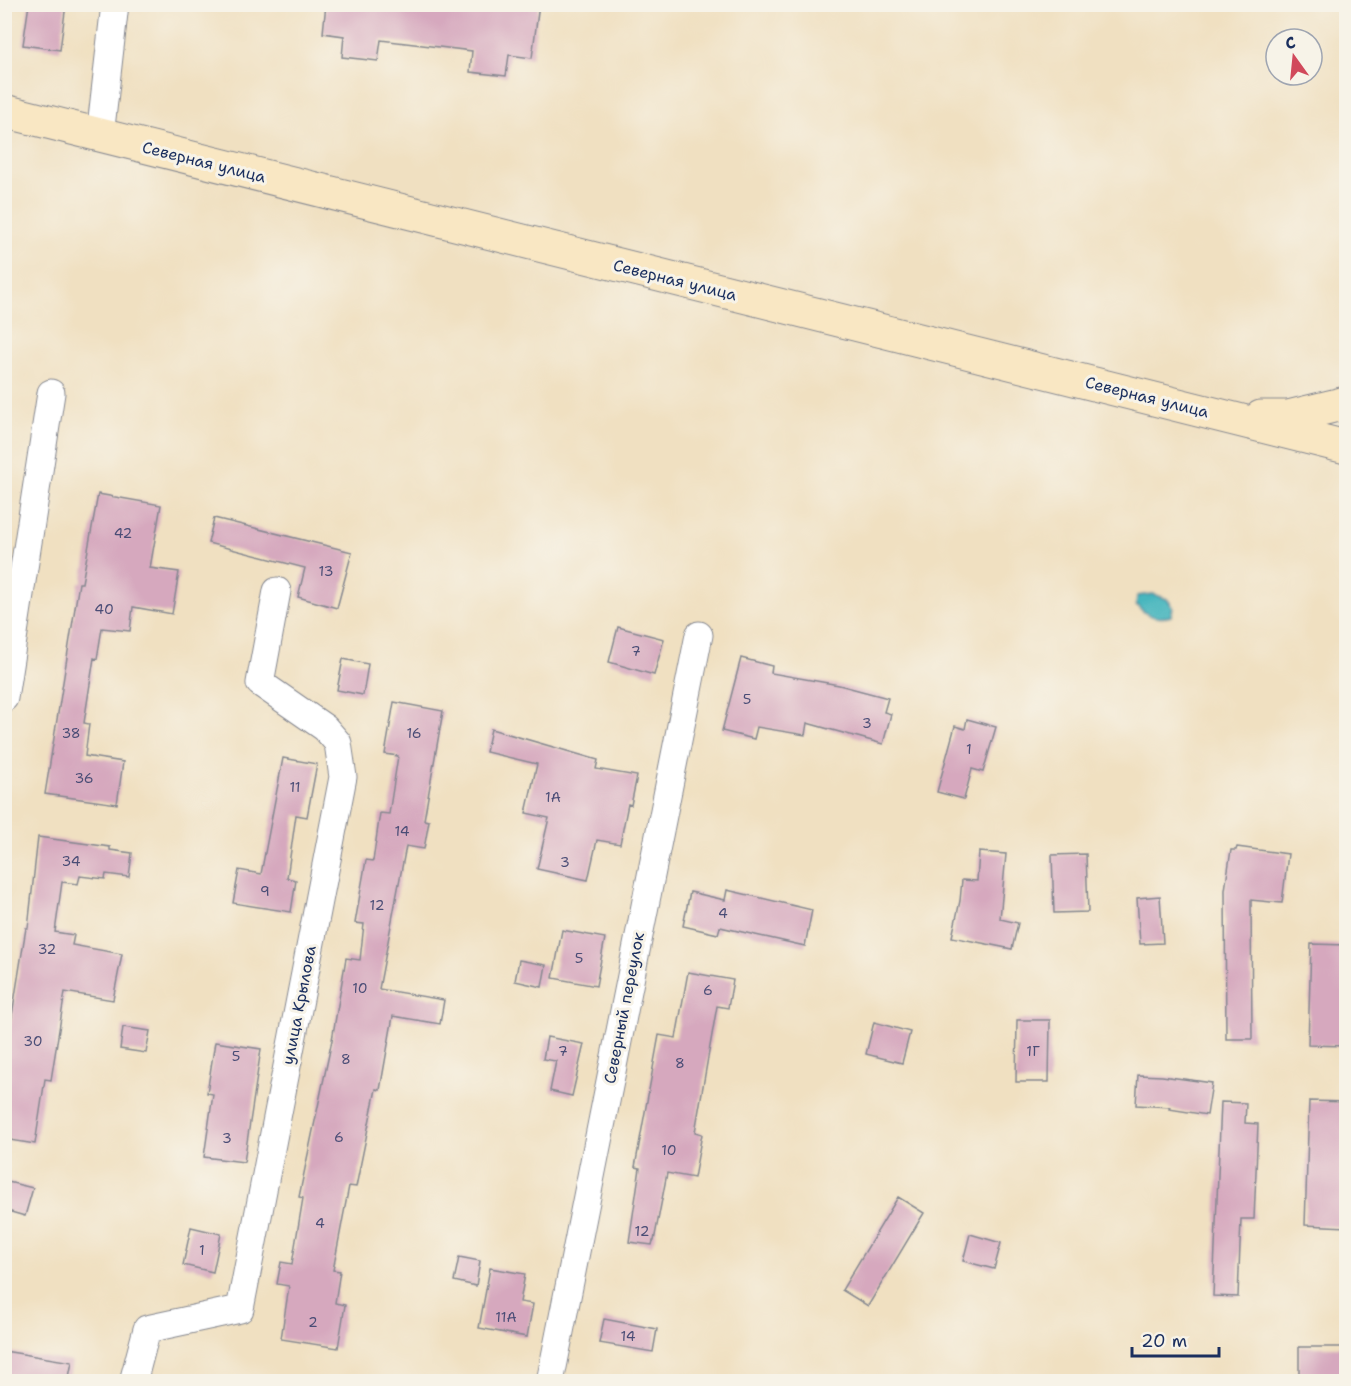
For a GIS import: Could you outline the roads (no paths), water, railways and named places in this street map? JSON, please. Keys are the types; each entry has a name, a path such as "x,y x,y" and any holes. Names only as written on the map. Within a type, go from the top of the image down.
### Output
{"main road":[{"name":"Северная улица","path":"4,111 1347,447"},
{"path":"1223,416 1288,417 1347,403"}],"street":[{"path":"99,136 115,4"},
{"path":"4,698 51,393"},
{"name":"улица Крылова","path":"134,1382 147,1329 240,1309 343,777 338,743 325,728 260,683 277,591"},
{"name":"Северный переулок","path":"550,1382 699,635"}],"water":[{"path":"1153,594 1167,599 1173,607 1171,616 1161,618 1152,616 1136,605 1137,596"}]}
